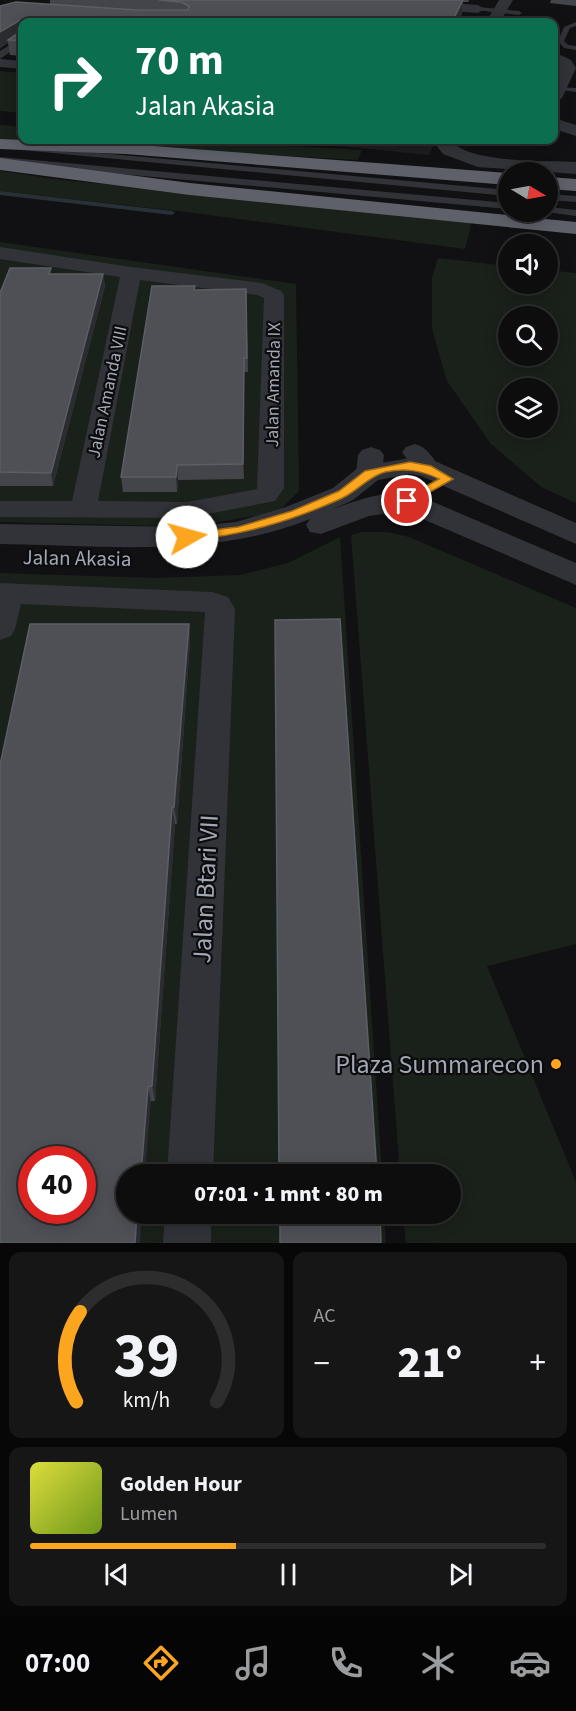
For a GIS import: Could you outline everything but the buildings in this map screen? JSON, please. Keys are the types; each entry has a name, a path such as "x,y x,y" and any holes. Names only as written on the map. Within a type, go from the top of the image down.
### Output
{"highway":[{"path":"0,145 126,149 498,178"},
{"path":"0,162 190,189 576,228"},
{"path":"558,184 576,185"}],"street":[{"path":"359,0 478,9"},
{"path":"0,56 18,43"},
{"path":"558,59 568,68 558,88"},
{"path":"0,63 18,65"},
{"path":"558,115 576,120"},
{"path":"558,124 576,131"},
{"path":"444,144 449,150 478,161 576,168"},
{"path":"0,253 131,273"},
{"name":"Jalan Amanda IX","path":"83,511 187,510 266,495 272,488 274,295 262,289 131,273"},
{"name":"Jalan Amanda VIII","path":"83,511 131,273"},
{"name":"Jalan Akasia","path":"0,556 158,560 232,554 303,532 352,501 370,464 430,466 576,534"},
{"name":"Jalan Akasia","path":"0,534 187,537 248,528 352,501 407,501 430,466"},
{"path":"407,501 576,575"},
{"path":"0,508 83,511"},
{"path":"0,628 5,593"},
{"name":"Jalan Btari VII","path":"5,593 212,602 218,604 220,609 191,1164"},
{"path":"187,1243 188,1224"}],"lane":[{"path":"478,9 518,12"},
{"path":"576,24 567,27 561,41 562,45 576,48"},
{"path":"558,93 576,90"},
{"path":"0,145 498,192"},
{"path":"0,162 498,205"},
{"path":"558,197 576,199"},
{"path":"558,211 576,213"}],"shaded area":[{"path":"0,71 18,73 18,113 0,111"},
{"path":"0,125 18,127 18,140 0,139"},
{"path":"85,144 250,144 362,150 358,160"},
{"path":"320,144 434,144 429,155"},
{"path":"0,171 70,181 284,200 472,222 465,249 186,212 0,191"},
{"path":"0,242 296,284 299,491 282,508 260,515 218,522 159,526 0,522"},
{"path":"438,258 498,265 498,294 558,294 558,271 576,273 576,503 541,487 491,444 447,381 432,329 432,278"},
{"path":"362,532 387,532 409,537 576,608 576,944 487,966 576,1182 576,1243 406,1243 404,1224 461,1224 461,1164 399,1164 351,535"},
{"path":"340,537 381,1164 116,1164 116,1224 385,1224 386,1243 0,1243 0,573 156,578 240,575 288,563"}],"waterway":[{"path":"0,193 172,213"}],"place":[{"name":"Plaza Summarecon","path":"556,1064"}],"route":[{"path":"187,537 238,531 296,514 343,494 369,473 387,468 410,466 427,468 447,479 407,501"}]}
